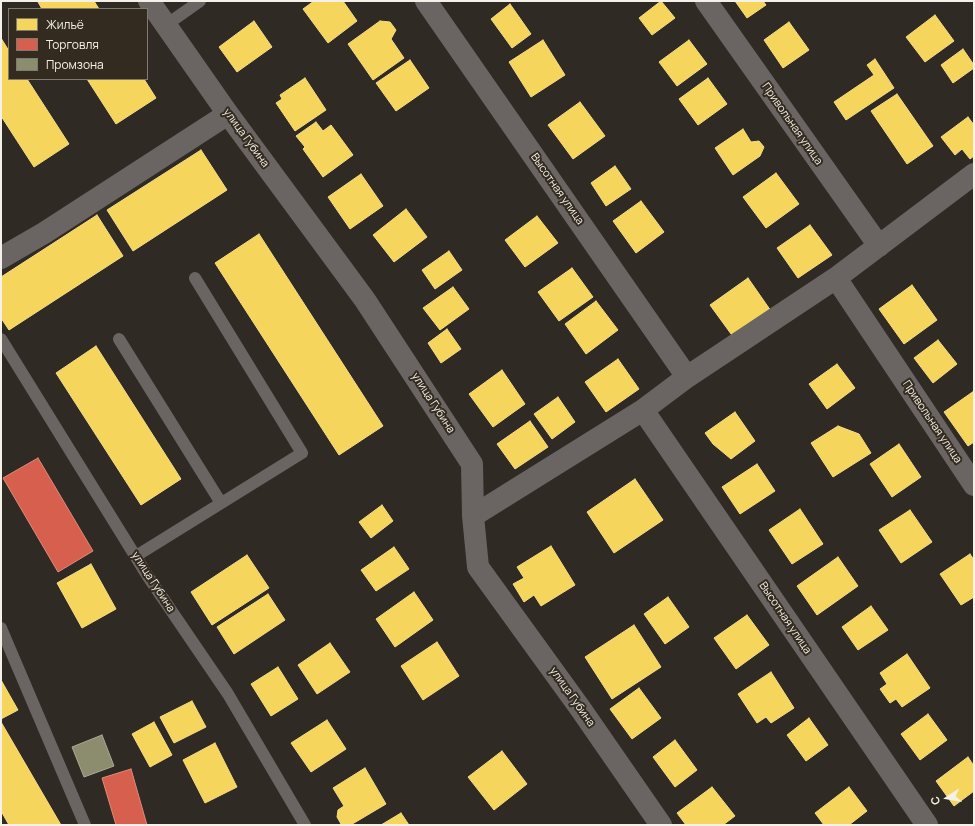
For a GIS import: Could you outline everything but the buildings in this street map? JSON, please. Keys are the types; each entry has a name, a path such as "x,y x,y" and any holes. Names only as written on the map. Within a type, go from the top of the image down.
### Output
{"street":[{"name":"улица Губина","path":"149,1 228,114 365,300 472,464 473,516 478,567 580,708 661,825"},
{"name":"Высотная улица","path":"426,1 687,377"},
{"name":"Привольная улица","path":"706,1 879,246"},
{"path":"1,258 44,233 228,114"},
{"path":"473,516 643,410 687,377 836,278 974,174"},
{"name":"Привольная улица","path":"836,278 974,485"},
{"name":"Высотная улица","path":"643,410 927,825"}],"lane":[{"path":"166,25 200,1"},
{"path":"136,556 302,453 196,278"},
{"path":"119,339 221,503"},
{"name":"улица Губина","path":"3,346 136,556 228,694 305,825"},
{"path":"1,628 85,825"}]}
